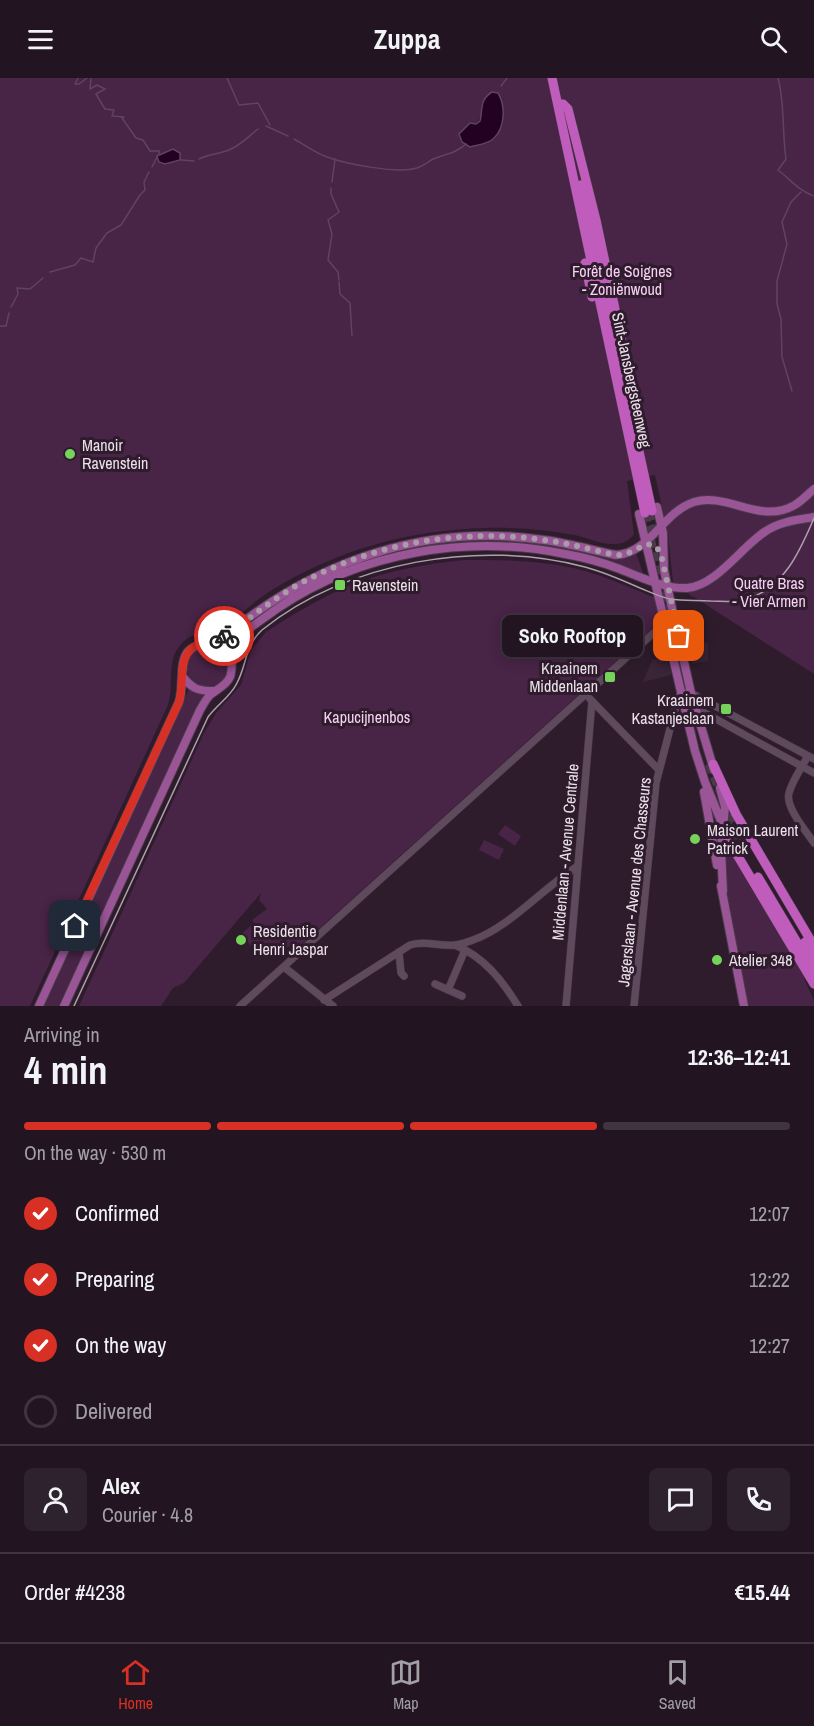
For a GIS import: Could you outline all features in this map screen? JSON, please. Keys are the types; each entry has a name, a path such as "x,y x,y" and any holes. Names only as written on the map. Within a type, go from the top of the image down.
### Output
{"highway":[{"name":"Sint-Jansbergsteenweg","path":"552,78 560,101 650,512"},
{"name":"Sint-Jansbergsteenweg","path":"558,78 560,101"},
{"path":"713,764 736,814 814,946"},
{"path":"724,828 725,840 814,984"},
{"path":"814,958 741,842 814,971"}],"main road":[{"path":"650,512 667,513 709,499 774,512 789,508 814,489"},
{"path":"39,1006 179,702 185,655 195,646 221,639 263,607 303,582 360,557 405,545 445,538 479,536 544,540 624,555 645,544 683,507"},
{"path":"650,512 662,527 664,570"},
{"path":"650,512 645,544 657,583 665,599 687,692 695,708 724,802 724,828"},
{"path":"64,1006 200,710 209,696 227,682 230,675 231,652 237,640 259,621 309,590 364,566 429,550 479,546 541,550 593,561 657,583 682,588 694,587 706,582 769,529 789,521 814,517"},
{"path":"645,544 659,550 667,585 665,599"},
{"path":"665,599 682,588"},
{"path":"208,642 222,649 231,660"},
{"path":"183,677 193,688 201,691 216,691"},
{"path":"687,692 685,702 705,782 724,828"},
{"path":"705,782 703,789 744,1006"},
{"path":"723,891 725,840"}],"street":[{"path":"240,1006 658,629 671,626"},
{"path":"687,692 811,757 802,767 789,791 788,801 814,843"},
{"name":"Jagerslaan - Avenue des Chasseurs","path":"634,1006 656,783 678,698 687,692"},
{"path":"586,695 659,770"},
{"name":"Middenlaan - Avenue Centrale","path":"566,1006 592,701"},
{"path":"685,702 814,773"},
{"path":"724,724 730,714"},
{"path":"705,740 705,724 714,718"},
{"path":"324,1000 417,942 455,945 486,935 559,878 578,866"},
{"path":"455,945 496,974 518,1006"},
{"path":"448,990 465,951"},
{"path":"399,952 401,973 404,976"},
{"path":"284,967 333,1006"},
{"path":"435,984 462,996"}],"shaded area":[{"path":"492,92 498,93 501,98 503,117 500,129 491,141 470,147 462,142 459,134 470,123 476,124 480,121 483,102"},
{"path":"173,149 180,153 180,160 165,164 159,162 157,156"},
{"path":"708,642 708,661 692,664 687,646"},
{"path":"667,657 671,675 643,682 652,660"}],"green space":[{"name":"Forêt de Soignes - Zoniënwoud","path":"0,78 814,78 814,674 691,596 680,585 673,582 668,534 655,475 627,481 634,534 621,543 605,543 575,535 541,530 485,528 427,533 400,538 345,554 269,592 222,629 211,634 189,637 178,648 173,661 168,705 30,1006 0,1006","holes":["482,102 503,122 494,139 476,124 481,115"]},
{"path":"498,539 541,543 611,558 636,553 643,573 500,543 358,566 240,633 225,646 222,645 248,621 311,581 395,550 440,542"},
{"name":"Kapucijnenbos","path":"463,560 540,563 570,567 594,574 655,598 659,614 656,625 300,946 292,949 289,946 281,954 279,954 279,948 260,947 259,952 256,952 241,934 254,923 252,920 267,909 259,900 261,893 184,983 173,988 161,1006 79,1006 204,733 216,713 241,685 251,650 266,632 315,602 354,584 403,569"},
{"path":"207,648 215,649 221,654 226,660 226,676 221,682 215,687 207,688 199,687 193,682 188,676 187,668 188,660 193,654 199,649"},
{"path":"189,689 203,695 203,698 61,1006 42,1006"},
{"path":"505,825 521,836 515,846 498,834"},
{"path":"484,840 504,849 499,860 479,850"},
{"path":"726,841 807,976 804,978 814,1006 748,1006 726,887 724,842"}],"waterway":[{"path":"78,78 75,84 87,78"},
{"path":"91,78 90,89 97,85 105,89 96,94 105,109 114,110 112,116 124,117 122,118 136,138 143,140 150,151 159,151 159,154"},
{"path":"227,78 239,105 258,103 270,125"},
{"path":"501,86 507,78"},
{"path":"778,78 782,98 786,159 778,170 799,188 814,196"},
{"path":"266,126 288,136"},
{"path":"199,159 235,147 258,129"},
{"path":"294,139 336,160 397,170 417,168 466,144"},
{"path":"152,167 157,157"},
{"path":"332,182 335,159"},
{"path":"181,160 194,161"},
{"path":"50,272 75,265 81,258 93,262 96,248 107,233 121,225 145,190 144,182 149,172"},
{"path":"331,188 331,194 339,212 328,220 332,234 328,260 338,272 339,280"},
{"path":"792,391 782,357 777,281 787,244 782,222 791,202 801,192"},
{"path":"11,307 18,294 17,288 30,289 43,278"},
{"path":"339,282 340,294 350,303 352,336"},
{"path":"0,326 6,326 9,313"}],"tunnel":[{"path":"652,511 657,537"},
{"path":"645,513 670,632"},
{"path":"709,764 731,818 744,840"},
{"path":"725,820 738,844"}],"tram line":[{"path":"74,1006 208,717 234,688 256,636 296,606 334,587 374,572 416,562 460,556 503,555 545,559 585,567 670,599 729,602 742,600 760,594 781,577 803,543 814,518"}],"way so far":[{"path":"224,636 303,582 360,557 405,545 445,538 479,536 544,540 616,555 624,555 647,544 656,546 661,554 679,636"}],"place":[{"name":"Manoir Ravenstein","path":"70,454"},
{"name":"Ravenstein","path":"340,585"},
{"name":"Soko Rooftop","path":"679,636"},
{"name":"Kraainem Middenlaan","path":"610,677"},
{"name":"Kraainem Kastanjeslaan","path":"726,709"},
{"name":"Maison Laurent Patrick","path":"695,839"},
{"name":"Residentie Henri Jaspar","path":"241,940"},
{"name":"Atelier 348","path":"717,960"}],"route":[{"path":"75,926 179,702 182,693 185,655 195,646 224,636"}],"park label":[{"name":"Quatre Bras - Vier Armen","path":"769,592"}]}
